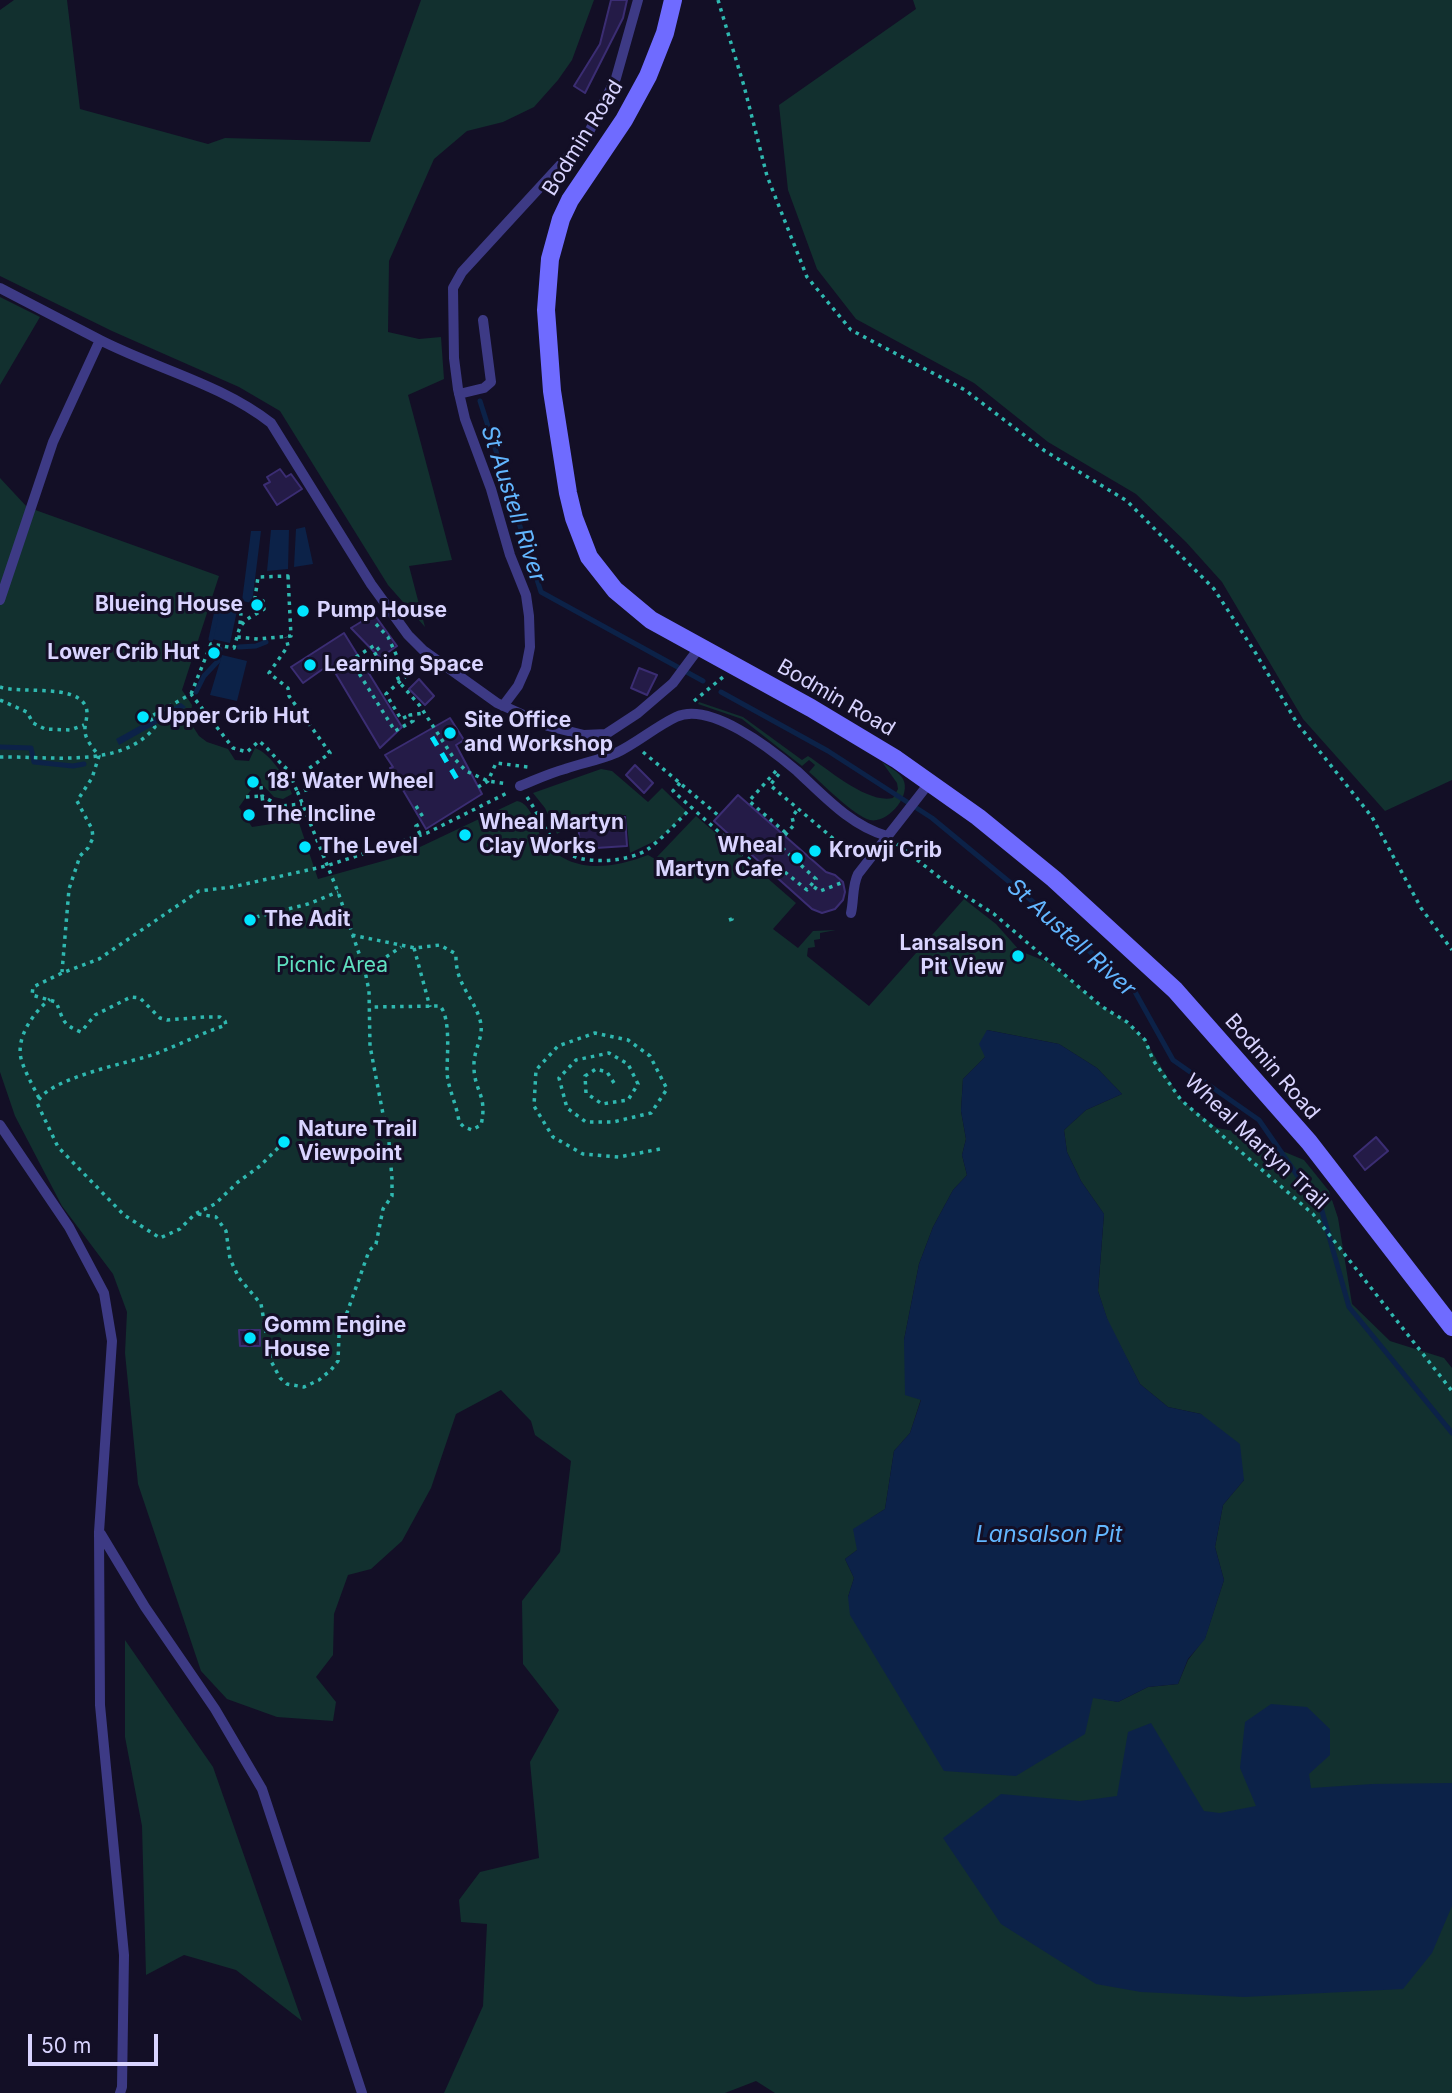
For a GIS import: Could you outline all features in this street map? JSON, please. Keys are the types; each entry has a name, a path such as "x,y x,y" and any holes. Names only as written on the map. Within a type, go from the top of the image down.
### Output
{"main road":[{"name":"Bodmin Road","path":"673,0 662,43 648,76 624,120 581,181 561,219 550,259 547,342 552,391 568,493 577,528 589,557 602,576 630,604 694,655 735,667 858,735 926,787 1016,846 1175,990 1308,1142 1452,1327"}],"lane":[{"path":"503,706 518,686 526,668 530,647 527,605 459,394 454,358 453,288 462,272 587,135 616,78 638,0"},
{"path":"0,288 100,340 250,406 271,423 371,584 408,635 423,650 503,706 548,726 584,735 606,734 638,713 679,674 694,655"},
{"path":"459,394 484,388 491,382 483,320"},
{"path":"0,600 52,442 100,340"},
{"path":"520,786 554,772 616,753 677,716 692,712 709,715 744,733 788,763 850,818 872,832 887,836"},
{"path":"851,913 853,884 858,874 926,787"},
{"path":"0,1125 69,1227 104,1293 112,1341 99,1532 100,1705 124,1955 120,2093"},
{"path":"99,1532 145,1607 215,1709 262,1788 362,2093"}],"path":[{"path":"718,0 767,176 807,276 851,330 965,390 1045,451 1127,501 1214,589 1297,723 1372,817 1421,908 1452,950"},
{"path":"237,637 258,639 291,636 288,576 258,577 256,598 263,601 264,609 240,626"},
{"path":"0,757 99,756 115,753 146,739 155,727 149,717 191,694 211,644 234,648 241,613"},
{"path":"376,624 378,623 388,637 406,676 386,694 401,719 424,713"},
{"path":"286,637 288,646 269,673 288,688 289,696 330,753 307,770 316,786 298,793"},
{"path":"356,657 375,645 380,651 355,667 395,731 413,721 410,715"},
{"path":"677,716 735,667"},
{"path":"394,669 400,683 466,771 488,781 520,786"},
{"path":"0,687 75,696 88,710 85,736 99,756"},
{"path":"191,694 233,748 247,752 259,741 278,758 282,767 293,773 293,782 338,892 365,971 370,1007 370,1046 388,1130 392,1196 383,1209 376,1244 369,1251 339,1335 338,1361 319,1380 304,1387 287,1384 280,1378 271,1361 261,1304 239,1278 230,1259 226,1231 216,1217 195,1214"},
{"path":"0,700 26,712 33,723 45,729 78,729 85,724"},
{"path":"632,743 719,816"},
{"path":"62,972 68,889 80,856 93,838 92,829 77,801 92,778 99,756"},
{"path":"478,787 488,781 496,763 533,767"},
{"path":"785,835 749,801 776,771 779,773 769,785 835,840"},
{"path":"680,783 673,791 766,874 775,863 807,890 816,879 778,845 794,825 792,817 798,809"},
{"path":"261,786 263,803 272,818"},
{"path":"520,786 550,837 568,854 587,860 626,858 641,853 692,807"},
{"path":"284,1142 215,1204 195,1214 180,1229 160,1238 124,1215 58,1147 37,1103 50,1089 86,1074 154,1054 226,1026 225,1021 220,1017 167,1020 160,1018 140,998 131,997 95,1014 80,1031 62,1021 56,1002 32,995 33,987 62,972 99,959 199,891 232,887 326,866 421,835 520,786"},
{"path":"246,797 254,799 262,796 280,806 302,804"},
{"path":"416,806 423,817"},
{"path":"421,835 416,826 422,823"},
{"name":"Wheal Martyn Trail","path":"887,836 953,888 993,914 1101,1006 1127,1022 1145,1040 1153,1060 1181,1100 1313,1214 1336,1240 1452,1391"},
{"path":"814,887 820,891 843,882"},
{"path":"256,917 283,911 338,892"},
{"path":"351,935 414,948 440,945 456,954 456,970 479,1017 483,1034 474,1068 484,1103 481,1125 477,1129 467,1129 459,1122 447,1073 449,1058 446,1012 440,1006 370,1007"},
{"path":"365,971 403,946"},
{"path":"414,948 430,1007"},
{"path":"39,1098 20,1060 21,1042 36,1010 50,999"},
{"path":"614,1083 607,1072 596,1069 585,1076 586,1093 602,1104 628,1100 638,1084 628,1064 608,1053 576,1060 559,1078 567,1108 586,1122 613,1122 650,1113 667,1089 650,1056 628,1040 595,1033 558,1046 536,1070 534,1106 553,1137 583,1154 619,1157 660,1149"}],"green space":[{"path":"14,0 67,0 80,109 208,144 225,138 370,142 421,0 594,0 572,60 534,107 503,122 467,131 434,159 389,261 388,332 419,339 441,337 444,379 408,395 452,560 409,566 425,627 388,585 280,411 239,387 112,331 0,276 0,10"},
{"path":"913,0 1452,0 1452,780 1385,811 1303,719 1222,582 1186,542 1136,494 1048,442 974,383 856,319 817,269 788,190 779,105 916,9"},
{"path":"0,297 40,317 0,385"},
{"name":"Picnic Area","path":"0,478 27,507 219,576 182,690 192,705 190,722 199,736 207,742 228,749 235,760 249,761 255,748 277,767 292,794 283,799 274,797 258,780 239,807 252,827 298,820 318,879 401,856 517,801 527,807 543,840 554,851 578,864 592,866 606,866 648,855 655,859 696,816 796,903 773,929 798,948 813,931 836,930 820,933 820,939 814,940 815,947 808,948 807,956 869,1006 964,899 996,924 1020,951 1050,963 1101,1006 1127,1022 1145,1040 1181,1100 1217,1128 1234,1131 1304,1160 1329,1191 1338,1218 1352,1304 1390,1341 1444,1358 1452,1368 1452,2093 775,2093 756,2081 725,2093 444,2093 483,2006 487,1924 461,1922 459,1900 480,1872 539,1858 530,1762 559,1710 523,1664 522,1601 560,1552 571,1461 535,1435 531,1421 501,1390 456,1414 431,1488 402,1541 371,1569 348,1575 334,1614 333,1655 316,1677 336,1702 333,1721 277,1717 227,1699 201,1671 138,1484 125,1353 127,1312 113,1274 62,1206 15,1116 0,1072","holes":["987,1030 1059,1044 1097,1068 1122,1094 1086,1110 1064,1130 1067,1152 1081,1181 1104,1214 1098,1291 1108,1322 1140,1384 1168,1407 1201,1414 1244,1480 1223,1505 1215,1547 1224,1580 1205,1638 1188,1660 1178,1684 1148,1687 1118,1702 1093,1697 848,1597 854,1578 845,1559 857,1550 871,1518 885,1509 894,1451 910,1433 921,1399 904,1340 919,1264 933,1227 953,1190 967,1175 962,1155 966,1139 961,1111 963,1079 985,1057"]},
{"path":"699,702 743,717 802,760 808,756 861,791 872,796 893,798 898,789 897,783 882,762 903,779 905,786 901,800 884,818 870,820 863,817 809,772 815,765 809,760 802,766 742,719 698,704"},
{"path":"601,769 612,771 648,802 662,788 687,812 659,839 630,853 626,815 574,817 565,829 557,834 545,808 533,793"},
{"path":"125,1640 213,1767 302,2021 236,1970 184,1955 146,1975 142,1826 125,1737"}],"water":[{"path":"305,527 313,564 294,567 296,529"},
{"path":"271,530 289,530 288,569 267,571"},
{"path":"251,531 261,531 252,603 242,601"},
{"path":"220,607 237,611 230,643 212,639"},
{"path":"222,655 247,661 237,701 210,695"},
{"path":"181,703 186,707 119,745 116,739"},
{"name":"Lansalson Pit","path":"987,1030 1059,1044 1097,1068 1122,1094 1086,1110 1064,1130 1067,1152 1081,1181 1104,1214 1098,1291 1107,1318 1140,1384 1168,1407 1201,1414 1240,1444 1244,1480 1223,1505 1215,1547 1224,1580 1205,1639 1188,1659 1178,1684 1148,1687 1118,1702 1093,1698 1085,1734 1016,1776 944,1771 850,1615 848,1597 854,1578 845,1559 857,1550 853,1529 885,1509 894,1451 910,1433 921,1400 905,1395 904,1340 919,1264 933,1227 953,1190 967,1175 962,1155 966,1139 961,1111 963,1079 985,1057 979,1044"},
{"path":"1271,1704 1307,1707 1330,1729 1330,1755 1309,1774 1311,1788 1452,1783 1452,1906 1432,1953 1403,1989 1244,1997 1141,1992 1096,1984 1001,1924 943,1838 1001,1794 1080,1801 1117,1796 1128,1732 1151,1723 1204,1811 1220,1813 1256,1806 1240,1768 1245,1722"}],"building":[{"path":"611,0 627,0 623,18 585,93 574,86 600,44"},
{"path":"280,469 286,477 291,474 302,489 277,505 264,485 270,482 267,477"},
{"path":"374,614 397,646 380,658 351,628"},
{"path":"344,633 402,727 380,748 330,664 303,683 291,667"},
{"path":"639,668 657,675 647,695 631,688"},
{"path":"419,679 434,696 425,705 409,689"},
{"path":"450,718 464,740 456,745 482,794 426,829 385,755"},
{"path":"635,765 653,783 644,793 626,775"},
{"path":"738,795 826,872 843,882 843,900 835,909 822,913 812,909 714,821"},
{"path":"625,817 627,846 580,849 578,820"},
{"path":"1376,1137 1388,1151 1365,1170 1354,1156"},
{"name":"Gomm Engine House","path":"239,1330 260,1330 260,1346 240,1346"}],"waterway":[{"name":"St Austell River","path":"480,401 541,592 703,681"},
{"path":"211,639 218,606"},
{"path":"239,647 256,646 266,642"},
{"path":"196,692 204,676 218,661 220,649 212,648"},
{"name":"St Austell River","path":"721,692 828,751 932,818 1134,990 1173,1060 1259,1120 1322,1211 1349,1307 1452,1433"},
{"path":"0,747 31,748 34,762 73,766 84,764"}],"railway":[{"path":"432,737 457,779"}],"place":[{"name":"Blueing House","path":"257,605"},
{"name":"Pump House","path":"303,611"},
{"name":"Lower Crib Hut","path":"214,653"},
{"name":"Learning Space","path":"310,665"},
{"name":"Upper Crib Hut","path":"143,717"},
{"name":"Site Office and Workshop","path":"450,733"},
{"name":"18' Water Wheel","path":"253,782"},
{"name":"The Incline","path":"249,815"},
{"name":"Wheal Martyn Clay Works","path":"465,835"},
{"name":"The Level","path":"305,847"},
{"name":"Krowji Crib","path":"815,851"},
{"name":"Wheal Martyn Cafe","path":"797,858"},
{"name":"The Adit","path":"250,920"},
{"name":"Lansalson Pit View","path":"1018,956"},
{"name":"Nature Trail Viewpoint","path":"284,1142"},
{"name":"Gomm Engine House","path":"250,1338"}]}
